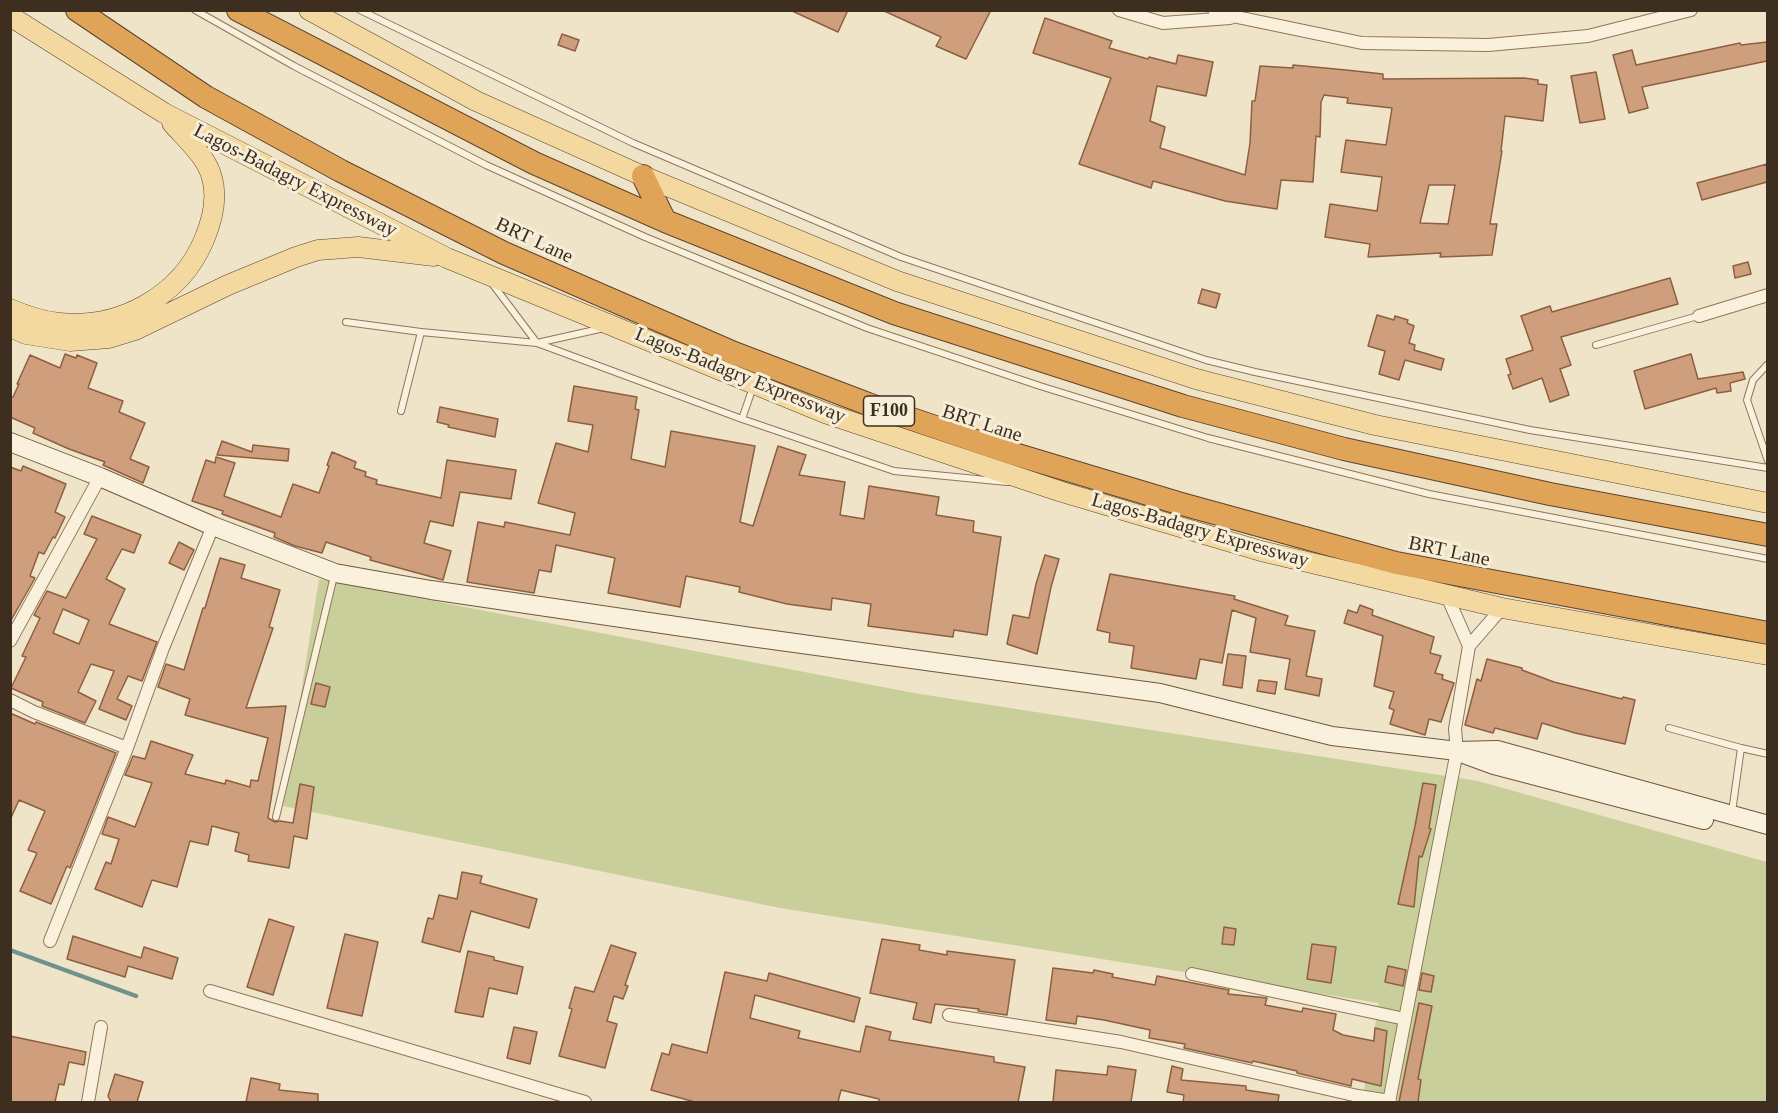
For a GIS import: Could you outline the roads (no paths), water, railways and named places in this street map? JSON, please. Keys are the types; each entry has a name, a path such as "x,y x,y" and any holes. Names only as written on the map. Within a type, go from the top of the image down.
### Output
{"highway":[{"name":"Lagos-Badagry Expressway","path":"77,10 206,97 341,171 504,253 734,353 868,404 1011,453 1156,497 1396,563 1767,633"},
{"path":"238,10 534,163 665,221 894,313 1183,406 1344,449 1550,494 1767,535"},
{"path":"643,176 665,221"}],"main road":[{"path":"309,10 476,101 643,176 897,281 1196,379 1375,425 1767,503"},
{"name":"Lagos-Badagry Expressway","path":"11,13 164,113 447,258 825,413 1043,486 1261,551 1502,608 1767,656"},
{"path":"10,309 33,318 58,323 83,324 126,314 150,303 172,288 188,271 198,255 208,230 215,194 208,167 164,113"},
{"path":"10,327 26,334 70,341 109,338 135,330 228,285 318,250 358,247 447,258"},
{"path":"10,442 100,477 213,526 335,573 431,590 751,637 1160,693 1332,736 1457,752 1497,750 1767,825"},
{"path":"1457,752 1494,765 1767,837"}],"street":[{"path":"1119,10 1163,23 1237,17"},
{"path":"1214,10 1237,17 1362,43 1488,45 1588,36 1691,10"},
{"path":"1699,316 1767,295"},
{"path":"10,641 100,477"},
{"path":"50,941 127,748 163,648 213,526"},
{"path":"1447,596 1469,646"},
{"path":"949,1015 1121,1042 1389,1102 1457,752 1455,729 1469,646 1502,608"},
{"path":"10,700 34,712 127,748"},
{"path":"1192,974 1405,1019"},
{"path":"210,991 585,1102"},
{"path":"88,1102 101,1027"}],"lane":[{"name":"BRT Lane","path":"83,10 212,96 346,168 511,250 735,349 934,426 1078,473 1355,548 1481,576 1767,628"},
{"path":"195,10 294,66 486,165 645,237 867,328 1040,386 1219,441 1430,494 1767,559"},
{"path":"360,10 633,143 901,257 1206,360 1530,430 1767,468"},
{"path":"483,272 537,343"},
{"path":"1596,345 1699,316"},
{"path":"346,322 537,343 742,419 894,471 1043,486"},
{"path":"537,343 613,326"},
{"path":"401,411 421,332"},
{"path":"1767,364 1753,380 1747,400 1767,460"},
{"path":"742,419 755,384"},
{"path":"276,817 335,573"},
{"path":"1669,728 1767,754"},
{"path":"1732,815 1741,748"}],"waterway":[{"path":"10,950 136,996"}]}
